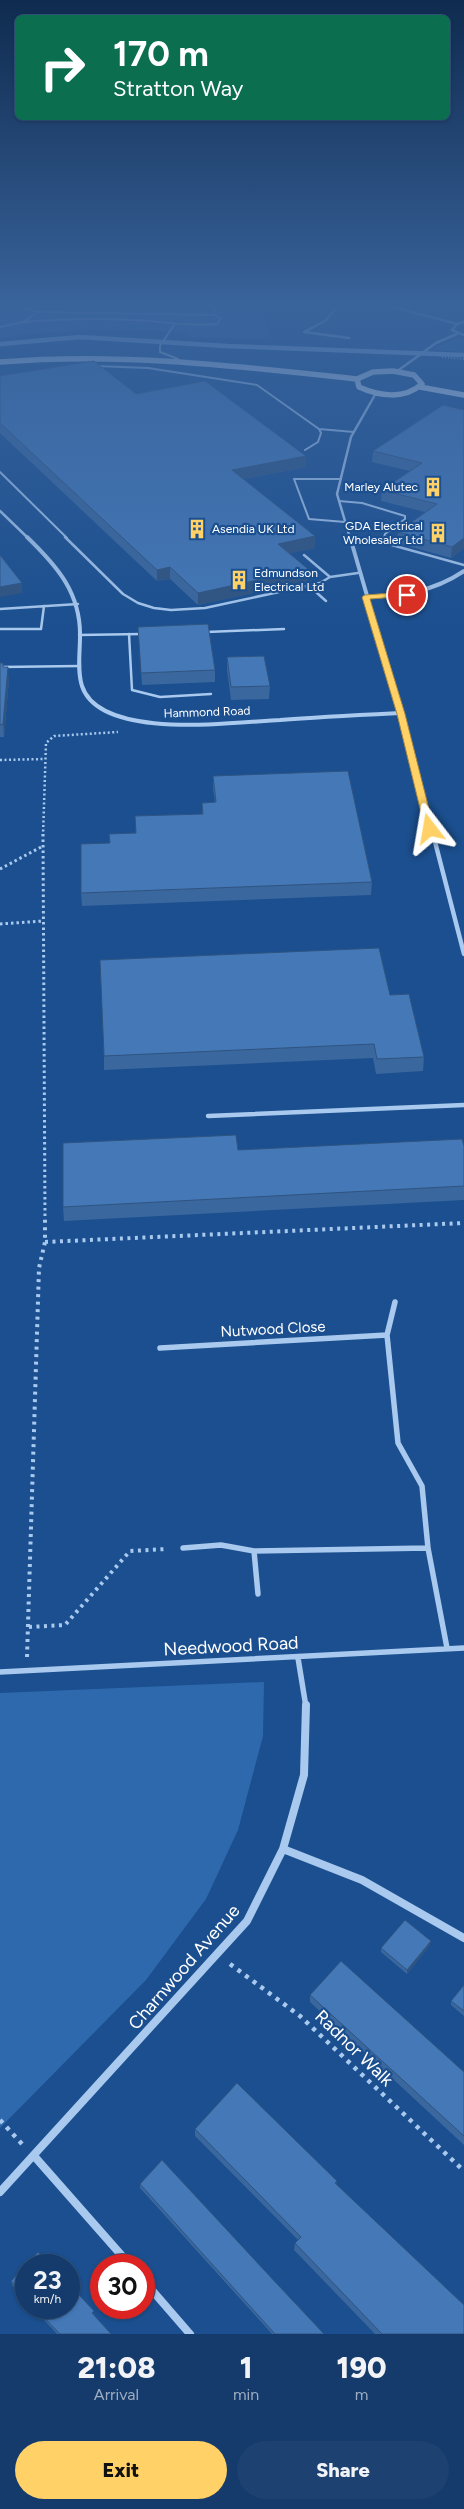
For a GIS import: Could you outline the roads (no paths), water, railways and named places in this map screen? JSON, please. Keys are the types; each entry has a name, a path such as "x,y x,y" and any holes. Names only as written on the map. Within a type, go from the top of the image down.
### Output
{"street":[{"path":"364,415 354,432 337,494 358,573 401,714 464,954"},
{"name":"Hammond Road","path":"0,510 58,571 70,587 78,604 81,686 89,700 106,711 123,718 151,723 180,724 401,714"},
{"path":"365,597 420,593 442,585 464,571"},
{"path":"208,1116 464,1105"},
{"path":"395,1302 387,1334 398,1443 422,1486 428,1548 447,1648"},
{"name":"Nutwood Close","path":"160,1348 387,1334"},
{"path":"183,1548 221,1545 254,1551 428,1548"},
{"path":"254,1551 258,1594"},
{"name":"Needwood Road","path":"0,1672 464,1648"},
{"name":"Charnwood Avenue","path":"0,2192 35,2157 248,1921 283,1849 304,1775 306,1706 298,1658"},
{"path":"283,1849 362,1880 464,1938"},
{"path":"35,2157 120,2254"},
{"path":"155,2294 190,2334"}],"lane":[{"path":"299,415 319,429 354,432"},
{"path":"305,450 318,442 321,433 319,429"},
{"path":"0,472 134,602 163,610 191,610 308,586 320,583 330,577 358,573"},
{"path":"340,479 294,479 309,519 345,522"},
{"path":"339,501 370,504 405,516 405,519 385,534 382,539 388,544 464,565"},
{"path":"304,555 330,577"},
{"path":"308,586 326,601"},
{"path":"0,609 78,604"},
{"path":"0,630 42,629 44,606"},
{"path":"200,632 284,629"},
{"path":"129,634 132,690 150,696 211,694"},
{"path":"79,635 152,634"},
{"path":"0,667 80,666"}],"place":[{"name":"Marley Alutec","path":"433,487"},
{"name":"Asendia UK Ltd","path":"197,529"},
{"name":"GDA Electrical Wholesaler Ltd","path":"438,533"},
{"name":"Edmundson Electrical Ltd","path":"239,580"}]}
